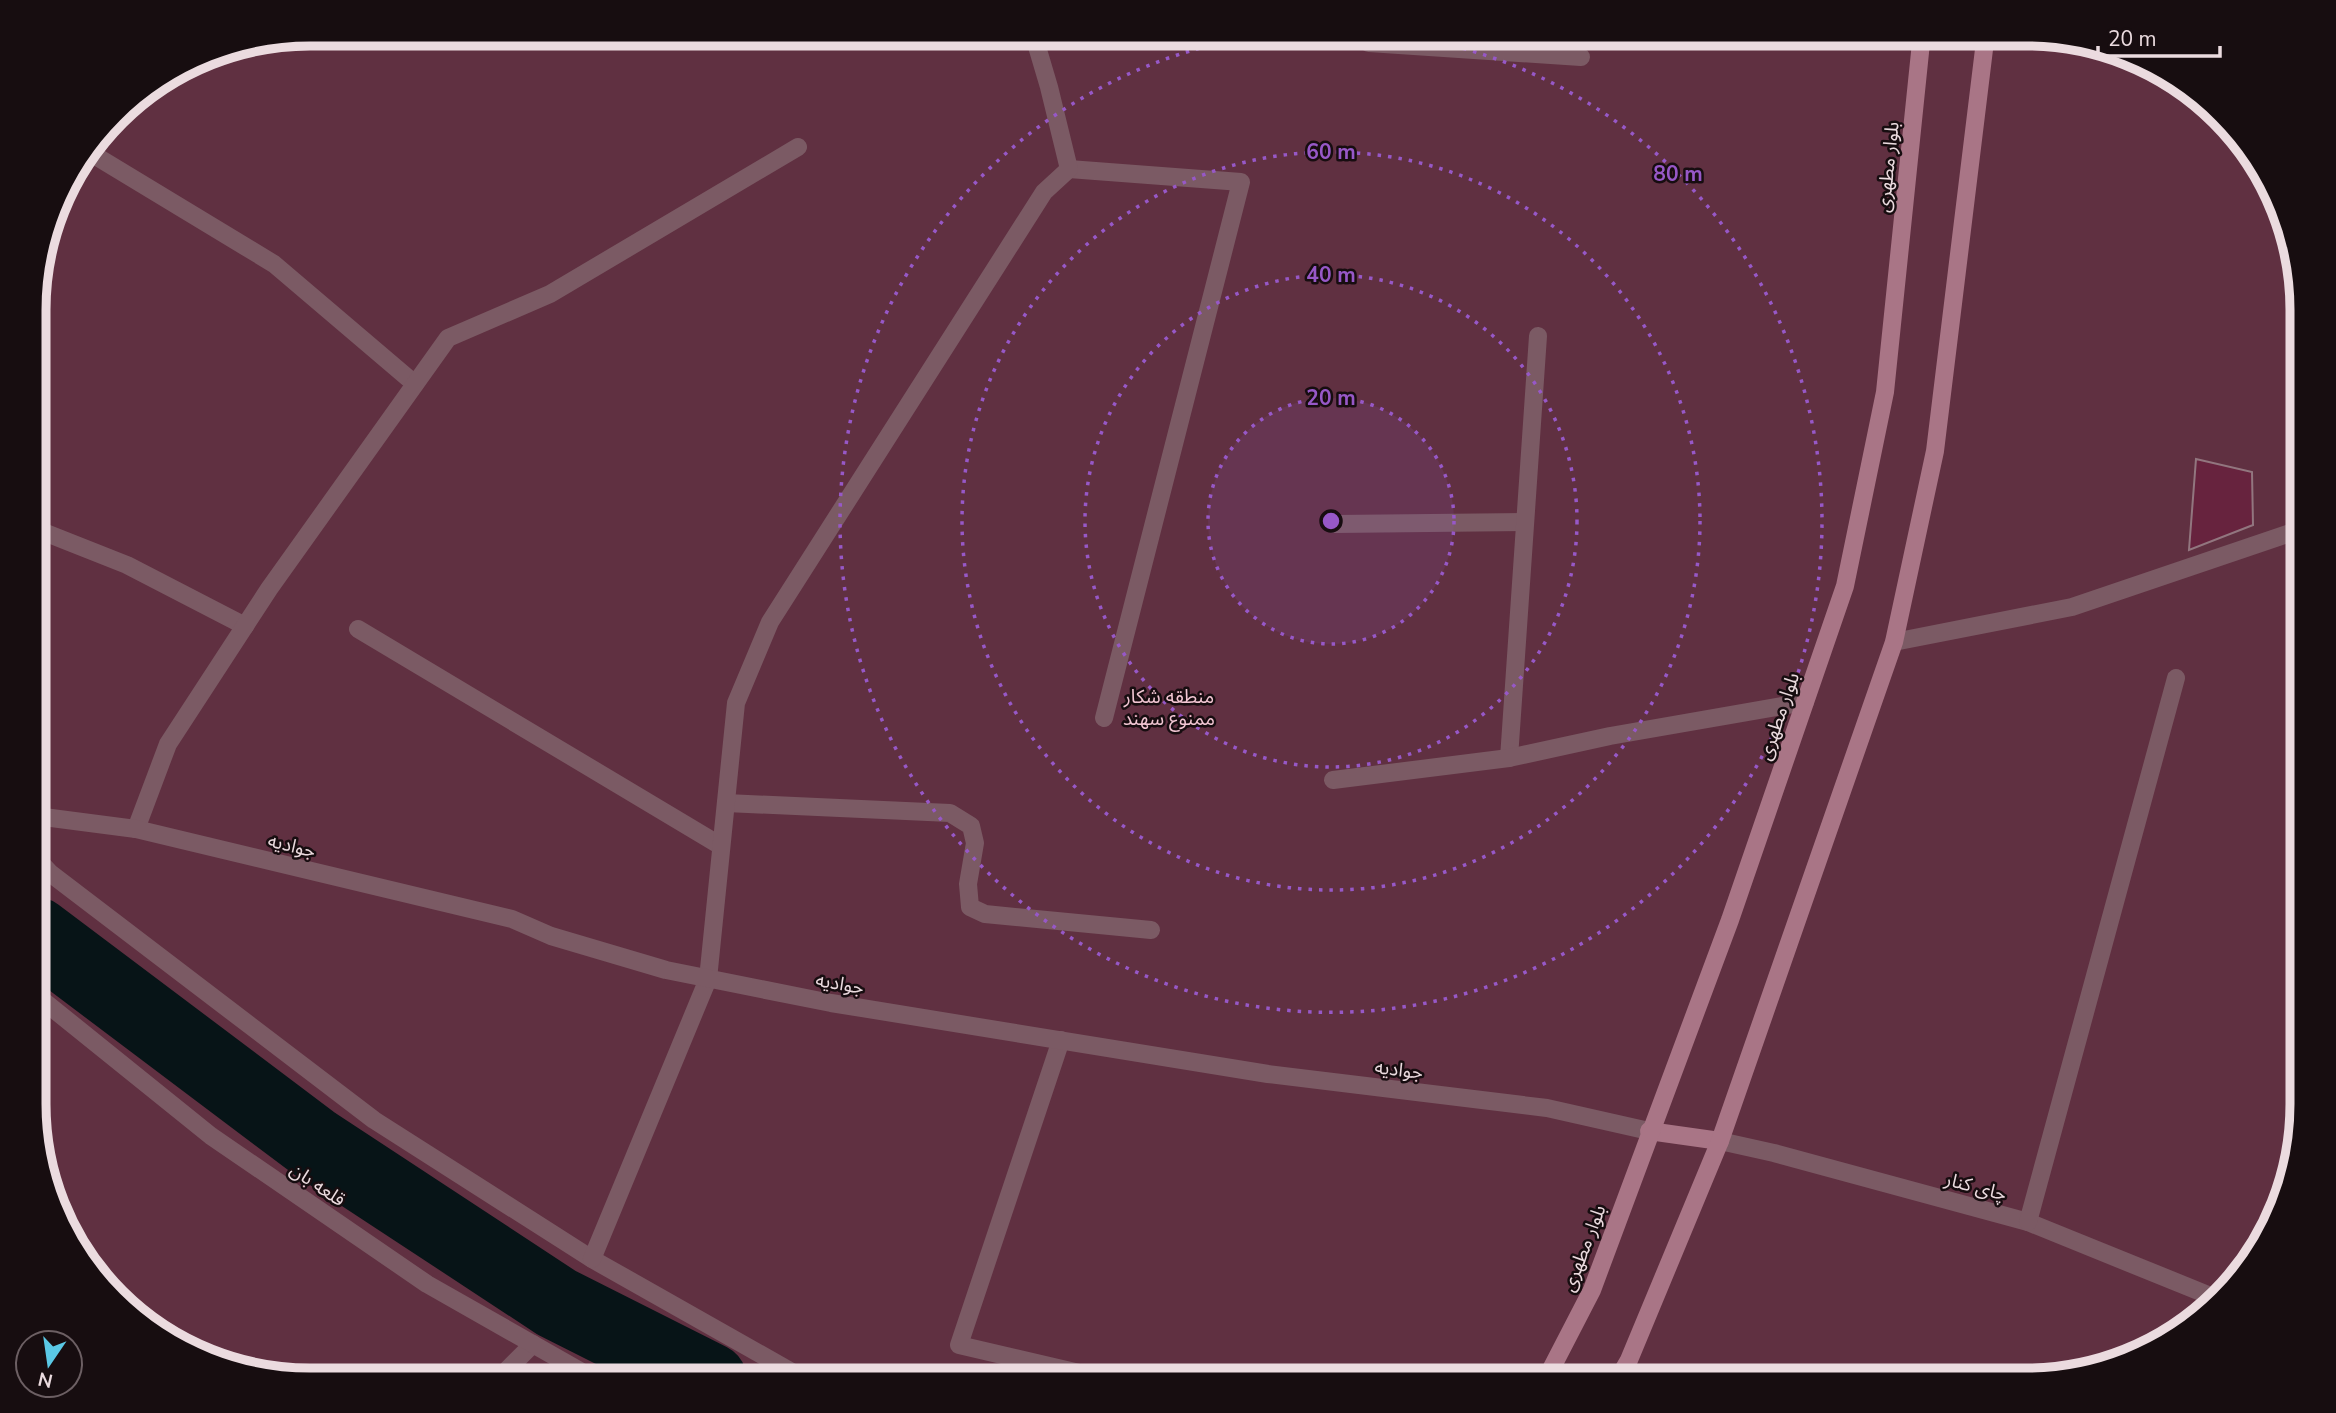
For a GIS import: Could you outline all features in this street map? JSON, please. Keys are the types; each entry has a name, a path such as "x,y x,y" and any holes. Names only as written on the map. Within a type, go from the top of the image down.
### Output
{"main road":[{"name":"بلوار مطهری","path":"1552,1368 1592,1290 1649,1131 1730,920 1845,586 1885,392 1921,46"},
{"path":"1624,1368 1720,1141 1894,642 1935,451 1984,46"},
{"path":"1649,1131 1720,1141"}],"street":[{"path":"1036,46 1069,169"},
{"path":"1414,46 1581,57"},
{"path":"136,829 168,744 269,589 449,338 550,294 798,147"},
{"path":"95,156 274,264 415,384"},
{"path":"592,1259 708,979 736,704 770,622 1044,192 1069,169 1241,182 1104,718"},
{"path":"1509,758 1538,337"},
{"path":"1335,524 1525,522"},
{"path":"46,532 127,565 245,626"},
{"path":"1894,642 2072,607 2291,533"},
{"path":"358,629 722,846"},
{"path":"2028,1222 2176,678"},
{"path":"1333,780 1509,758 1610,736 1805,702"},
{"path":"726,803 950,813 971,826 975,842 968,884 970,907 985,914 1151,930"},
{"name":"جوادیه","path":"46,817 136,829 512,919 551,936 666,970 708,979 831,1003 1268,1074 1547,1108 1649,1131"},
{"path":"46,869 374,1119 592,1259 785,1368"},
{"name":"قلعه بان","path":"46,1003 211,1136 428,1284 575,1368"},
{"path":"1055,1368 959,1345 1061,1040"},
{"name":"چای کنار","path":"1720,1141 1774,1153 2028,1222 2208,1295"},
{"path":"509,1368 533,1344"}],"green space":[{"name":"منطقه شکار ممنوع سهند","path":"293,46 2043,46 2078,51 2111,60 2143,73 2173,90 2213,123 2236,149 2255,178 2281,241 2290,293 2291,1103 2281,1172 2263,1220 2246,1250 2213,1290 2187,1313 2158,1332 2095,1358 2026,1368 310,1368 241,1358 193,1340 163,1323 123,1290 90,1250 73,1220 60,1188 48,1138 46,293 55,241 73,193 100,149 123,123 163,90 193,73 241,55"}],"building":[{"path":"2196,459 2252,472 2253,525 2189,550"}],"waterway":[{"path":"46,942 315,1144 557,1303 686,1368"}]}
